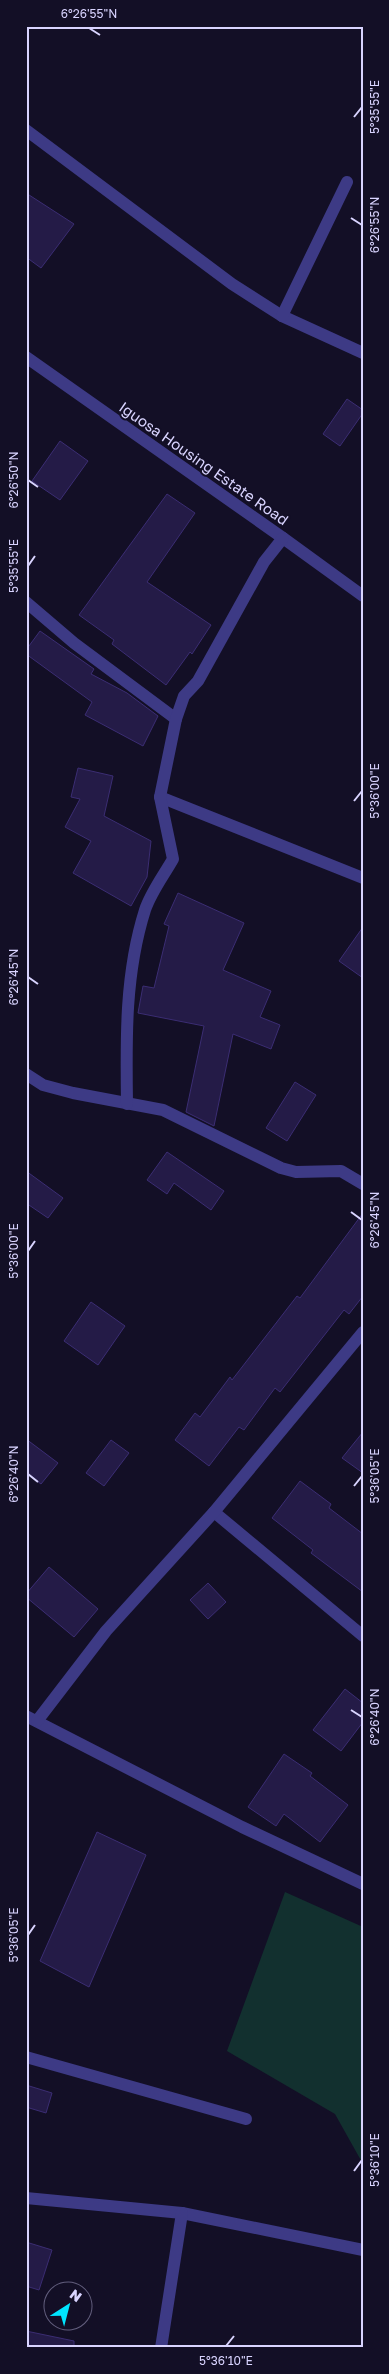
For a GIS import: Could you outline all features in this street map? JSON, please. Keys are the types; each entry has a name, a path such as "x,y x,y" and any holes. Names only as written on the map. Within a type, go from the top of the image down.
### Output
{"street":[{"path":"26,130 232,284 282,316 363,353"},
{"path":"282,316 348,182"},
{"name":"Iguosa Housing Estate Road","path":"26,357 363,596"},
{"path":"127,1104 126,1036 130,973 146,908 173,859 160,797 176,719 184,696 198,681 264,562 283,538"},
{"path":"26,602 74,643 176,719"},
{"path":"160,797 363,878"},
{"path":"26,1074 43,1085 163,1110 281,1168 296,1172 341,1171 363,1184"},
{"path":"363,1332 214,1512 106,1631 32,1718 242,1827 363,1884"},
{"path":"214,1512 363,1636"},
{"path":"26,2057 246,2119"},
{"path":"27,2202 182,2213 363,2250"},
{"path":"161,2348 182,2213"}],"green space":[{"path":"285,1892 363,1927 363,2164 335,2114 227,2051"}],"building":[{"path":"26,193 74,224 41,268 26,257"},
{"path":"347,399 363,410 363,413 340,446 323,434"},
{"path":"60,441 88,461 60,500 32,481"},
{"path":"167,494 195,513 147,582 211,625 192,654 190,652 166,685 112,644 114,640 79,615"},
{"path":"40,631 94,669 91,674 127,693 158,716 143,746 85,715 92,702 26,654 26,650"},
{"path":"78,768 113,776 104,816 151,841 147,877 131,906 73,873 91,841 65,827 80,799 71,797"},
{"path":"178,893 244,923 223,970 271,991 260,1017 280,1025 271,1049 233,1034 214,1126 186,1112 204,1026 138,1013 143,986 154,988 169,926 164,924"},
{"path":"363,927 363,978 339,961"},
{"path":"295,1082 316,1095 287,1141 266,1128"},
{"path":"167,1152 224,1191 211,1210 174,1183 167,1194 147,1180"},
{"path":"26,1171 63,1198 48,1218 26,1203"},
{"path":"363,1213 363,1296 349,1314 344,1310 280,1392 275,1388 244,1430 239,1427 209,1466 175,1440 195,1413 200,1417 230,1377 232,1380 297,1296 300,1298"},
{"path":"91,1302 125,1326 98,1365 64,1341"},
{"path":"363,1432 363,1473 342,1458"},
{"path":"26,1439 58,1463 41,1484 26,1473"},
{"path":"111,1440 129,1453 104,1486 86,1473"},
{"path":"300,1481 331,1504 329,1508 363,1534 363,1592 311,1553 313,1550 272,1518"},
{"path":"49,1567 98,1609 74,1637 26,1597 26,1594"},
{"path":"208,1583 226,1602 208,1619 190,1600"},
{"path":"345,1689 363,1703 363,1722 341,1751 313,1730"},
{"path":"284,1754 312,1773 310,1776 348,1805 320,1842 284,1814 276,1826 248,1807"},
{"path":"97,1832 146,1855 89,1987 40,1961"},
{"path":"26,2085 52,2093 46,2113 26,2107"},
{"path":"26,2242 52,2250 39,2290 26,2286"},
{"path":"26,2331 74,2341 74,2348 26,2348"}]}
